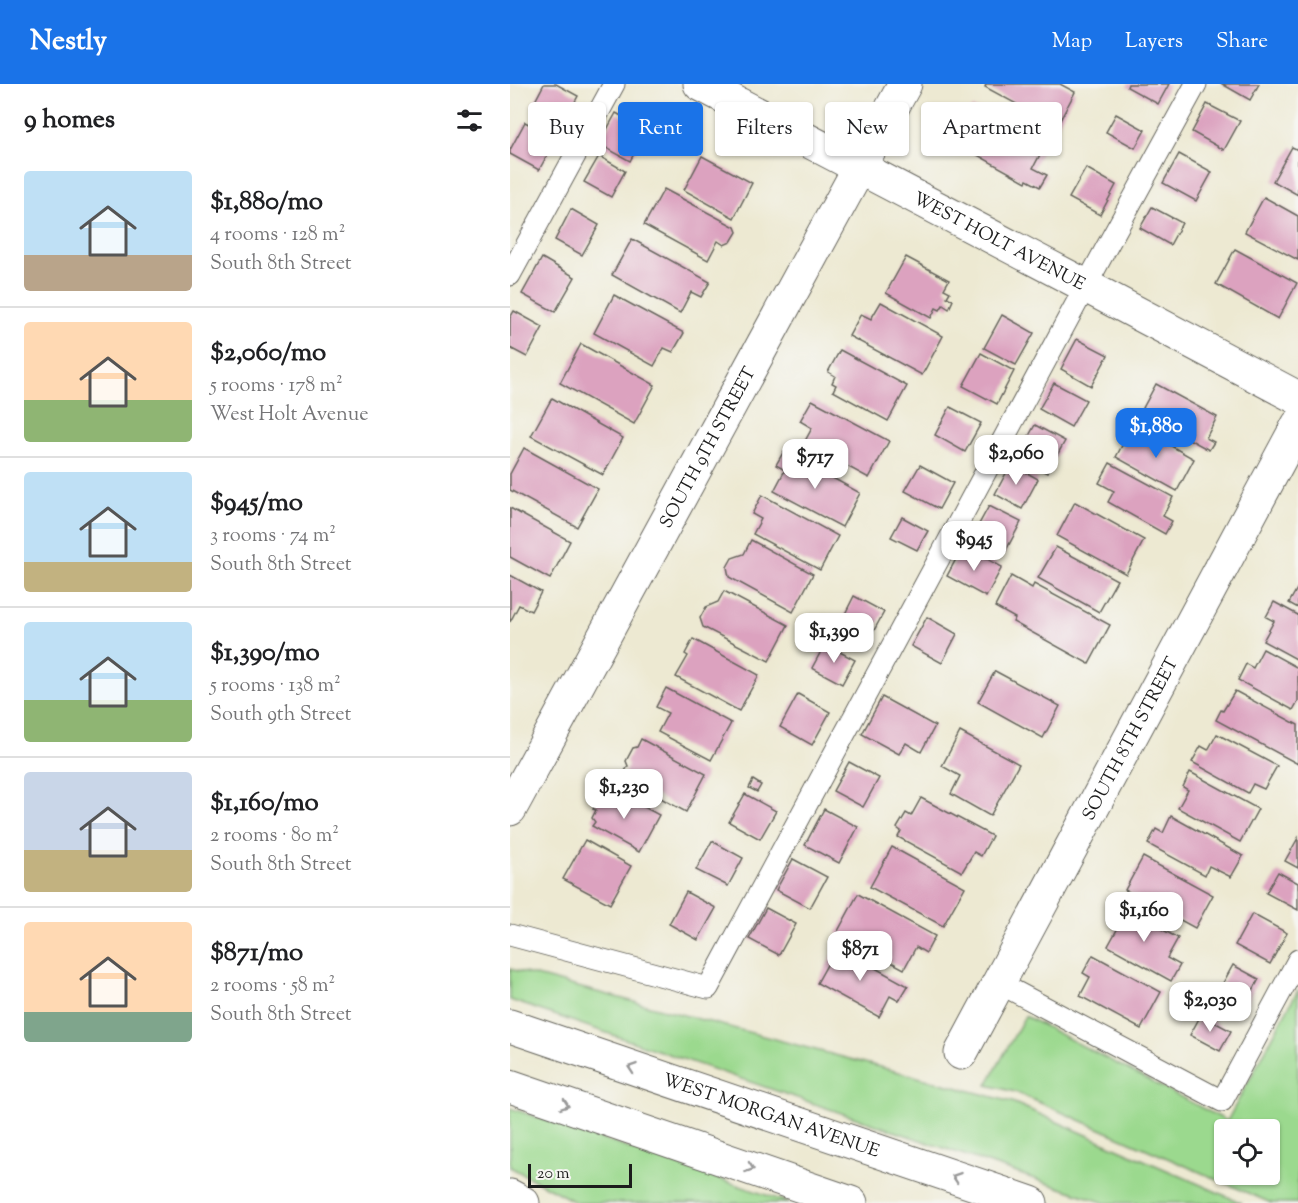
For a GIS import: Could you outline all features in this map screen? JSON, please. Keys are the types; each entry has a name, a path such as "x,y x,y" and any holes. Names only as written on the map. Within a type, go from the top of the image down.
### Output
{"street":[{"name":"WEST HOLT AVENUE","path":"700,84 1298,398"},
{"name":"SOUTH 9TH STREET","path":"510,809 905,84"},
{"name":"SOUTH 8TH STREET","path":"961,1053 1298,425"},
{"name":"WEST MORGAN AVENUE","path":"510,1026 1031,1203"},
{"path":"510,1086 851,1203"},
{"path":"510,1196 523,1203"}],"lane":[{"path":"510,275 614,84"},
{"path":"510,935 708,988 1196,84"},
{"path":"999,983 1222,1101 1298,960"}],"green space":[{"path":"510,969 1012,1102 1242,1203 1105,1203 510,1000"},
{"path":"1298,990 1298,1203 1271,1203 1229,1185 1280,1185 1280,1119 1228,1119"},
{"path":"1025,1016 1223,1119 1214,1119 1214,1178 1015,1092 987,1085"},
{"path":"510,1108 790,1203 577,1203 510,1167"}],"building":[{"path":"544,84 556,84 578,96 575,102 535,102"},
{"path":"986,84 1060,84 1075,92 1062,117 1062,102 1013,102 985,87"},
{"path":"1128,84 1169,84 1158,104 1127,87"},
{"path":"1222,84 1259,84 1250,100"},
{"path":"1207,104 1240,121 1224,150 1192,132"},
{"path":"616,113 618,114 618,154 606,148 606,131"},
{"path":"1116,114 1145,130 1135,148 1106,132"},
{"path":"525,122 528,124 528,156 547,156 539,170 510,154"},
{"path":"1292,147 1298,150 1298,195 1273,181"},
{"path":"1179,154 1212,172 1196,201 1163,183"},
{"path":"599,156 625,171 611,197 584,182"},
{"path":"621,156 633,156 630,161"},
{"path":"702,156 752,183 734,218 684,190"},
{"path":"979,156 1039,156 1033,168 1047,175 1040,187 1027,180 1026,182"},
{"path":"1086,168 1116,185 1100,215 1069,198"},
{"path":"664,189 735,227 737,232 731,242 724,245 718,241 708,260 644,225"},
{"path":"1264,197 1298,216 1298,260 1245,232"},
{"path":"1152,207 1182,223 1170,245 1140,228"},
{"path":"571,209 599,225 582,255 555,240"},
{"path":"632,239 710,282 701,297 691,292 680,313 612,275"},
{"path":"1235,249 1297,283 1278,319 1216,284"},
{"path":"906,257 949,280 944,289 950,292 947,297 953,300 949,309 943,305 940,310 936,308 931,318 886,293"},
{"path":"542,258 575,277 555,312 522,294"},
{"path":"614,295 684,333 673,352 664,348 654,366 594,333"},
{"path":"881,302 943,336 922,375 849,336 861,314 871,319"},
{"path":"514,311 543,327 527,357 510,348 510,318"},
{"path":"1002,315 1034,333 1016,365 984,348"},
{"path":"1077,339 1108,355 1091,386 1061,369"},
{"path":"581,344 655,385 634,424 560,383"},
{"path":"840,350 907,386 888,421 833,391 836,385 832,383 835,376 828,372"},
{"path":"981,353 1014,371 997,404 963,386"},
{"path":"1054,383 1086,400 1071,427 1039,409"},
{"path":"1156,384 1217,417 1206,438 1214,442 1209,450 1152,419 1155,415 1143,408"},
{"path":"552,398 623,438 603,475 531,436"},
{"path":"812,400 889,441 869,478 804,443 812,428 800,421"},
{"path":"950,407 981,423 965,452 935,435"},
{"path":"1035,425 1065,441 1047,473 1017,457"},
{"path":"1138,427 1194,459 1177,491 1116,457 1125,440 1130,443"},
{"path":"524,448 598,489 577,527 510,490 510,474"},
{"path":"784,451 860,493 842,527 774,491 785,470 776,465"},
{"path":"1110,463 1173,497 1163,516 1172,521 1165,534 1108,502 1114,491 1099,483"},
{"path":"1011,464 1038,479 1022,509 995,494"},
{"path":"920,465 953,483 939,509 905,491"},
{"path":"762,495 838,536 820,570 753,534 761,519 752,514"},
{"path":"1075,502 1144,540 1126,574 1057,536"},
{"path":"989,506 1021,522 1004,554 972,537"},
{"path":"510,508 570,541 550,579 510,557"},
{"path":"902,517 928,531 917,550 891,537"},
{"path":"751,540 813,574 793,612 729,577 727,567 732,558 744,554"},
{"path":"963,546 1002,567 986,597 947,576"},
{"path":"1056,547 1117,580 1099,612 1038,578"},
{"path":"510,575 541,592 531,611 519,605 510,622"},
{"path":"1011,576 1032,588 1034,584 1110,625 1089,664 1013,622 1015,618 995,607"},
{"path":"1298,587 1298,608 1289,603"},
{"path":"724,591 788,625 769,661 703,627 700,618 706,607 718,602"},
{"path":"854,596 884,612 872,634 843,618"},
{"path":"1274,602 1298,615 1298,660 1263,641 1274,621 1266,617"},
{"path":"927,617 957,634 942,663 911,646"},
{"path":"693,639 759,675 739,711 676,677 688,656 685,654"},
{"path":"825,644 855,660 842,684 812,668"},
{"path":"1263,649 1298,668 1298,701 1293,710 1238,680 1246,664 1253,668"},
{"path":"995,671 1060,706 1043,738 978,702"},
{"path":"666,688 731,723 711,760 658,732 668,713 656,707"},
{"path":"1235,691 1298,725 1298,764 1216,720"},
{"path":"798,694 830,712 812,745 780,727"},
{"path":"882,697 935,726 921,752 906,743 899,754 862,734"},
{"path":"960,732 1019,764 990,816 951,794 960,776 942,766"},
{"path":"1217,734 1277,766 1264,789 1253,784 1248,793 1192,762 1201,746 1208,750"},
{"path":"641,739 706,774 686,812 626,779 628,775 624,773 628,766 626,761"},
{"path":"849,762 879,778 863,807 833,791"},
{"path":"1190,772 1258,809 1240,842 1178,808 1188,790 1183,787"},
{"path":"753,780 761,785 757,792 749,788"},
{"path":"611,789 659,815 639,852 592,826 595,822 592,818 596,810 593,809 599,797 605,800"},
{"path":"745,794 776,811 760,839 729,822"},
{"path":"921,798 992,836 981,856 974,852 962,872 898,837 901,831 897,828 906,813 911,816"},
{"path":"824,809 858,827 839,863 805,845"},
{"path":"1171,816 1243,856 1231,877 1209,866 1205,875 1148,844 1156,829 1163,833"},
{"path":"1298,838 1298,868 1285,861"},
{"path":"585,840 631,866 610,904 563,879"},
{"path":"712,841 743,858 728,886 696,870"},
{"path":"892,847 965,887 943,926 870,887"},
{"path":"1143,857 1213,895 1195,928 1125,890"},
{"path":"793,859 827,877 810,908 776,890"},
{"path":"1278,872 1298,883 1298,910 1266,893"},
{"path":"686,892 716,908 698,940 669,924"},
{"path":"858,894 935,936 926,953 916,947 904,969 837,933"},
{"path":"1119,906 1178,938 1167,958 1180,965 1171,981 1108,946 1119,926 1111,921"},
{"path":"766,908 796,924 779,955 749,939"},
{"path":"1252,914 1287,933 1270,964 1235,945"},
{"path":"837,947 908,986 899,1001 890,996 879,1017 817,983"},
{"path":"1093,955 1161,992 1141,1029 1080,996 1090,977 1083,973"},
{"path":"1233,965 1259,979 1243,1009 1217,994"},
{"path":"1201,1015 1231,1031 1220,1051 1190,1035"}]}
